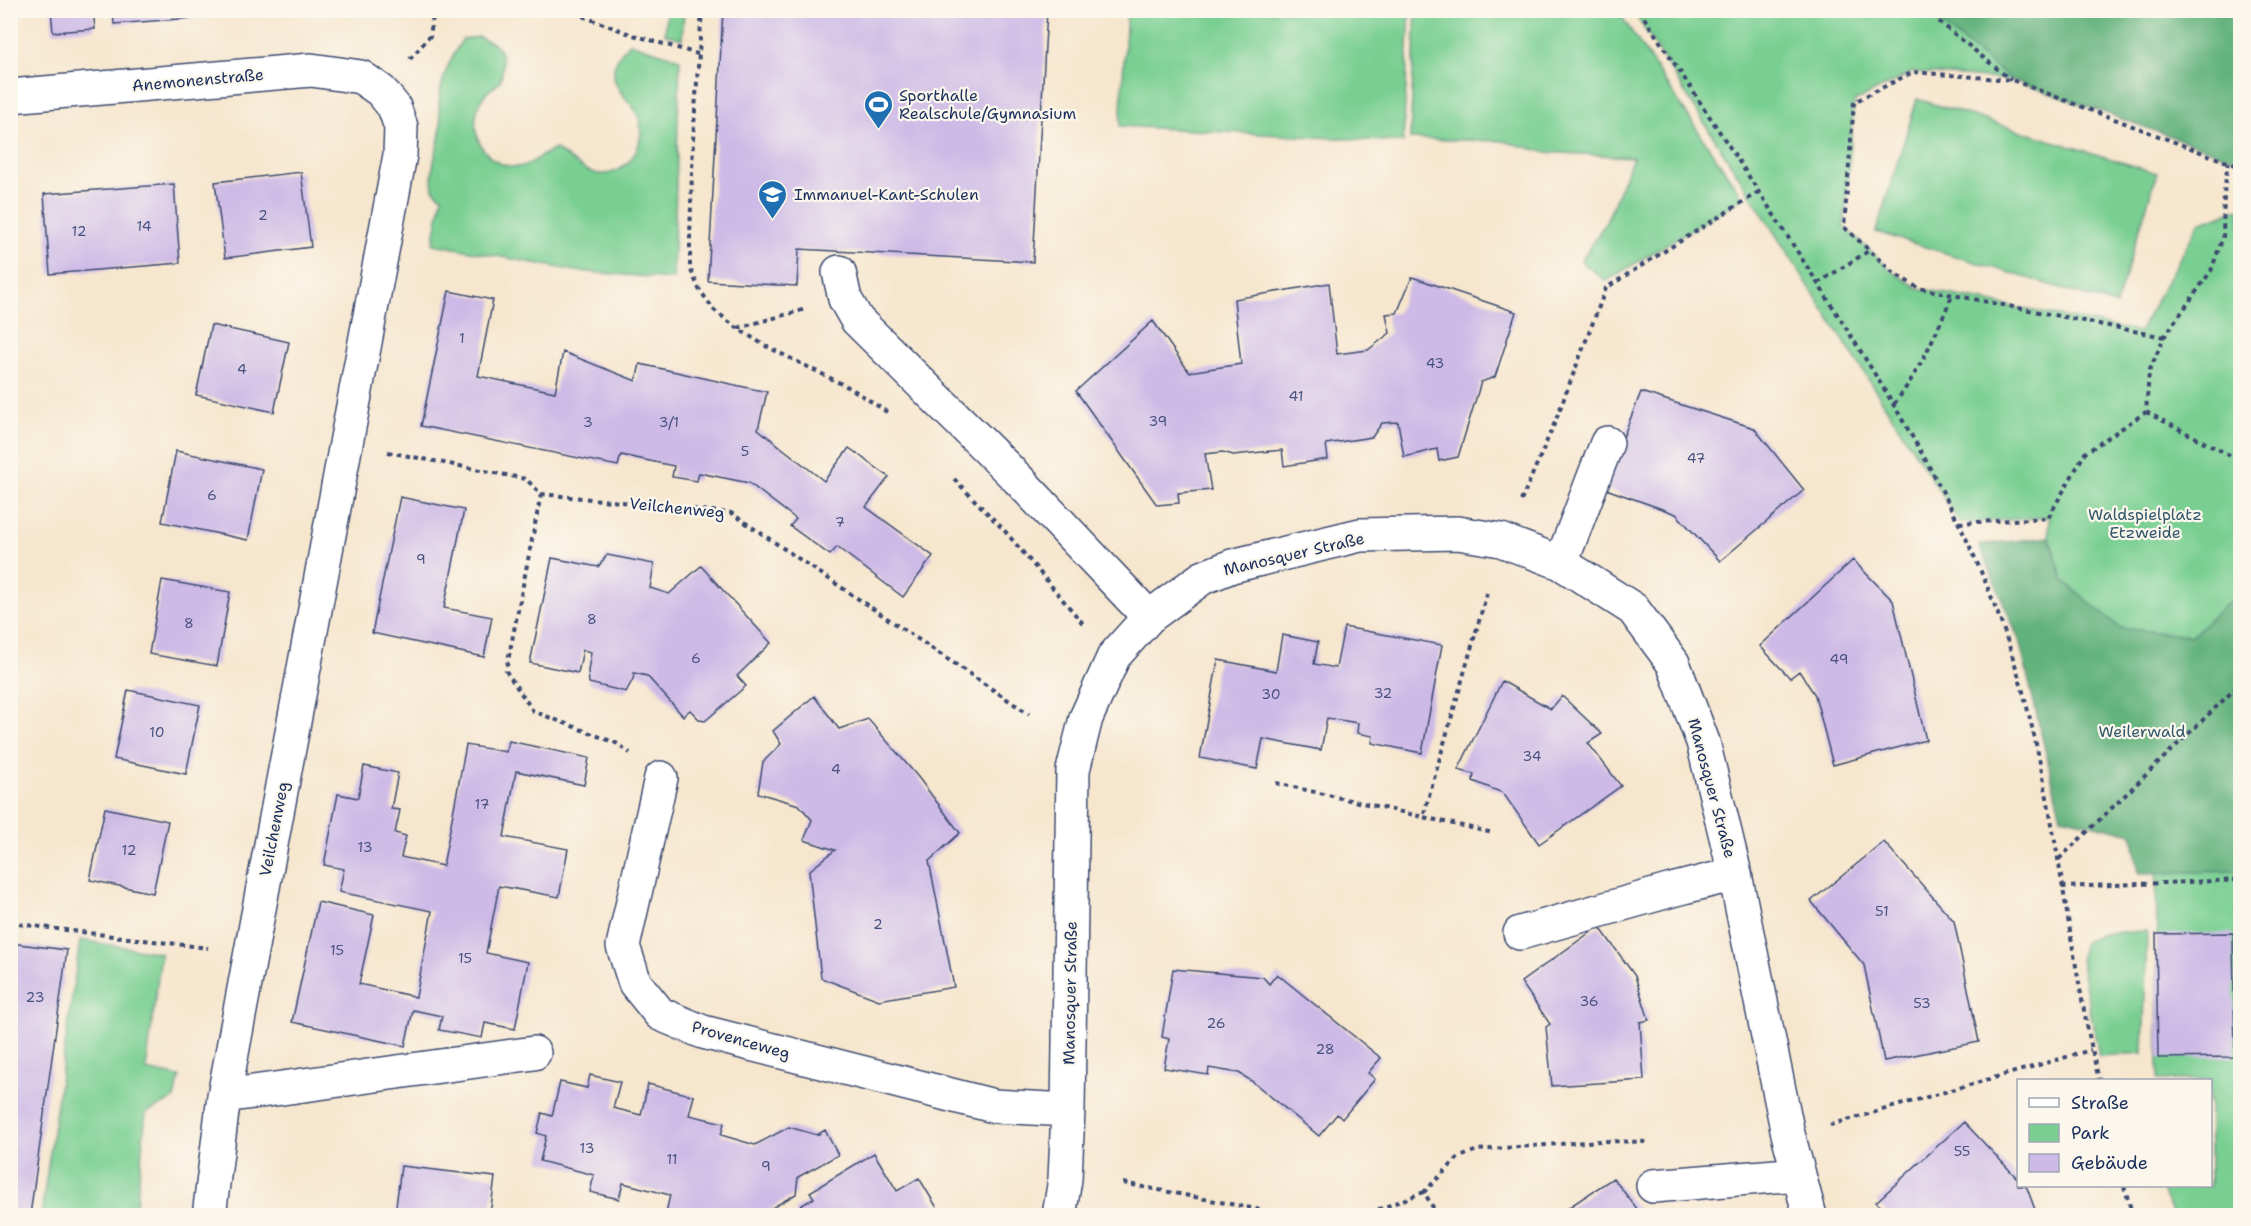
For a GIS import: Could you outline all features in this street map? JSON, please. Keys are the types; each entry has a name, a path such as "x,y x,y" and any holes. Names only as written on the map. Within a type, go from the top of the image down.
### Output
{"street":[{"name":"Anemonenstraße","path":"10,96 311,70 361,76 381,91"},
{"name":"Veilchenweg","path":"209,1215 224,1096 400,155 401,128 394,107 381,91"},
{"path":"842,285 857,320 1018,479 1149,617"},
{"path":"1561,563 1607,443"},
{"name":"Manosquer Straße","path":"1059,1215 1065,1179 1068,1110 1073,770 1086,718 1114,656 1149,617 1202,578 1232,566 1360,536 1458,533 1501,540 1561,563 1633,609 1673,663 1703,742 1735,874 1788,1134 1810,1215"},
{"name":"Provenceweg","path":"661,778 623,946 635,983 660,1014 703,1032 994,1106 1068,1110"},
{"path":"1520,933 1735,874"},
{"path":"224,1096 534,1053"},
{"path":"1653,1186 1799,1174"}],"path":[{"path":"381,91 430,36 434,10"},
{"path":"566,10 633,35 698,54"},
{"path":"1639,10 1760,191 1894,404 1959,523 2003,627 2025,697 2059,859 2062,887 2098,1079"},
{"path":"1925,10 2012,81"},
{"path":"2164,337 1918,288 1894,273 1844,227 1854,102 1913,72 2012,81 2241,167"},
{"path":"2146,412 2149,372 2164,337 2211,271 2223,237 2224,193 2228,162"},
{"path":"1521,501 1555,422 1606,288 1760,191"},
{"path":"1818,283 1870,250"},
{"path":"737,328 842,285"},
{"path":"1894,404 1914,378 1932,344 1952,296"},
{"path":"2146,412 2233,457 2241,453"},
{"path":"1959,523 2048,518 2085,453 2146,412"},
{"name":"Veilchenweg","path":"346,444 526,479 541,494 731,513 1029,714"},
{"path":"541,494 506,670 533,711 616,743"},
{"path":"1423,817 1486,592"},
{"path":"2059,859 2241,684"},
{"path":"1276,783 1493,833"},
{"path":"2062,887 2241,880"},
{"path":"10,923 250,954"},
{"path":"1123,1183 1292,1215"},
{"path":"2125,1187 2133,1215"},
{"path":"1361,1215 1424,1192"}],"green space":[{"path":"667,11 684,11 682,39 665,34"},
{"path":"1127,11 1410,11 1403,142 1120,126"},
{"path":"1416,11 1618,11 1743,198 1606,281 1581,261 1606,222 1633,157 1544,152 1503,141 1410,139"},
{"name":"Waldspielplatz Etzweide","path":"1633,11 1925,11 2012,80 1913,72 1854,102 1844,227 1894,273 1918,288 2139,332 2199,223 2240,208 2240,592 2191,636 2120,628 2063,585 2049,537 2049,517 1960,523"},
{"path":"1925,11 2240,11 2240,161 2012,80"},
{"path":"480,37 499,49 503,68 500,81 486,93 478,109 476,126 479,142 489,156 502,164 514,167 528,164 555,149 582,168 594,173 610,173 627,164 638,147 641,128 636,112 615,81 614,70 618,57 630,43 680,59 673,279 576,271 433,244 442,197 433,189 432,181 440,132 441,87 450,62 463,39"},
{"path":"1917,99 2157,173 2116,305 1876,232"},
{"name":"Weilerwald","path":"2049,537 2064,581 2120,628 2191,636 2240,592 2240,871 2139,873 2132,834 2061,817 2019,640 1979,545"},
{"path":"2240,734 2240,1215 2173,1215 2160,1187 2212,1187 2212,1079 2158,1079 2156,816"},
{"path":"2147,931 2143,1053 2099,1056 2080,958 2082,948 2088,940 2100,935"},
{"path":"80,940 161,953 146,1070 180,1077 174,1099 146,1113 135,1215 41,1215"}],"building":[{"path":"51,10 93,10 95,29 53,32"},
{"path":"113,10 204,10 205,17 114,24"},
{"name":"Sporthalle Realschule/Gymnasium","path":"723,10 1047,10 1033,262 799,249 797,286 708,281"},
{"path":"301,172 311,247 225,258 215,182"},
{"path":"174,184 180,263 50,274 44,194"},
{"path":"1412,277 1516,312 1495,377 1481,382 1458,457 1439,461 1437,449 1404,457 1398,422 1382,423 1372,437 1326,444 1328,459 1284,466 1282,450 1233,455 1223,452 1205,454 1211,490 1178,493 1179,503 1157,505 1076,391 1153,321 1189,372 1241,364 1234,299 1329,283 1337,354 1368,350 1390,333 1386,314 1397,313"},
{"path":"449,291 493,300 478,376 555,392 563,352 636,381 640,364 767,392 758,429 824,481 849,448 889,477 866,507 933,556 903,597 837,547 830,555 790,526 796,519 749,483 699,473 697,481 672,477 674,466 621,455 618,466 421,426"},
{"path":"211,325 289,342 274,412 196,395"},
{"path":"1641,392 1754,428 1804,490 1720,561 1676,514 1603,488"},
{"path":"176,451 262,469 248,540 162,522"},
{"path":"400,497 464,510 444,608 492,617 484,657 372,633"},
{"path":"607,555 654,564 650,588 669,594 701,566 771,643 737,676 746,686 705,721 700,720 690,710 683,716 647,676 634,673 626,692 589,683 591,652 583,650 578,673 530,663 552,558 598,567"},
{"path":"1853,560 1893,601 1926,740 1833,765 1815,695 1799,671 1790,678 1760,646"},
{"path":"162,580 230,592 217,666 149,654"},
{"path":"1344,627 1442,645 1422,753 1372,743 1373,736 1357,733 1358,723 1327,718 1321,750 1263,739 1257,769 1200,758 1218,660 1276,671 1282,635 1318,642 1314,664 1336,668"},
{"path":"1502,681 1551,709 1562,696 1602,734 1588,743 1621,786 1539,844 1503,793 1473,781 1474,774 1458,770"},
{"path":"128,690 200,705 186,774 114,759"},
{"path":"814,696 839,729 868,719 918,777 960,833 929,861 954,987 879,1000 821,978 809,871 835,850 804,840 812,820 799,805 758,793 763,762 781,744 773,731"},
{"path":"509,741 589,758 584,785 516,771 504,837 568,849 559,897 499,886 486,953 528,962 515,1029 485,1023 482,1038 439,1030 442,1016 413,1010 405,1046 292,1022 318,902 374,915 359,984 416,997 432,911 339,892 344,869 324,865 338,794 358,798 364,766 398,773 391,809 400,810 395,833 406,836 401,857 443,866 466,745 506,752"},
{"path":"105,808 168,821 153,893 90,880"},
{"path":"1884,842 1954,921 1979,1042 1884,1061 1864,965 1811,901"},
{"path":"1599,926 1635,976 1649,1020 1640,1022 1644,1080 1552,1086 1546,1027 1550,1024 1521,982"},
{"path":"2233,933 2235,1057 2158,1058 2156,934"},
{"path":"10,943 67,950 30,1215 10,1215"},
{"path":"1173,969 1263,977 1269,984 1277,974 1381,1058 1368,1073 1375,1079 1342,1119 1337,1114 1319,1136 1239,1073 1209,1068 1208,1075 1164,1068 1169,1039 1162,1037"},
{"path":"590,1075 620,1082 613,1108 641,1115 648,1084 694,1096 689,1115 724,1123 721,1135 755,1145 789,1127 817,1135 825,1130 838,1155 798,1177 796,1194 760,1215 675,1215 666,1213 670,1195 623,1183 619,1199 590,1192 594,1175 540,1161 546,1136 537,1133 542,1113 552,1116 560,1082 587,1088"},
{"path":"1964,1122 2017,1178 2017,1187 2027,1188 2037,1215 1890,1215 1876,1202"},
{"path":"874,1153 897,1191 919,1178 939,1211 931,1215 797,1215 794,1210 814,1198 810,1192"},
{"path":"401,1166 495,1177 490,1215 395,1215"},
{"path":"1613,1178 1642,1215 1557,1215"}],"place":[{"name":"Sporthalle Realschule/Gymnasium","path":"878,130"},
{"name":"Immanuel-Kant-Schulen","path":"773,220"}]}
